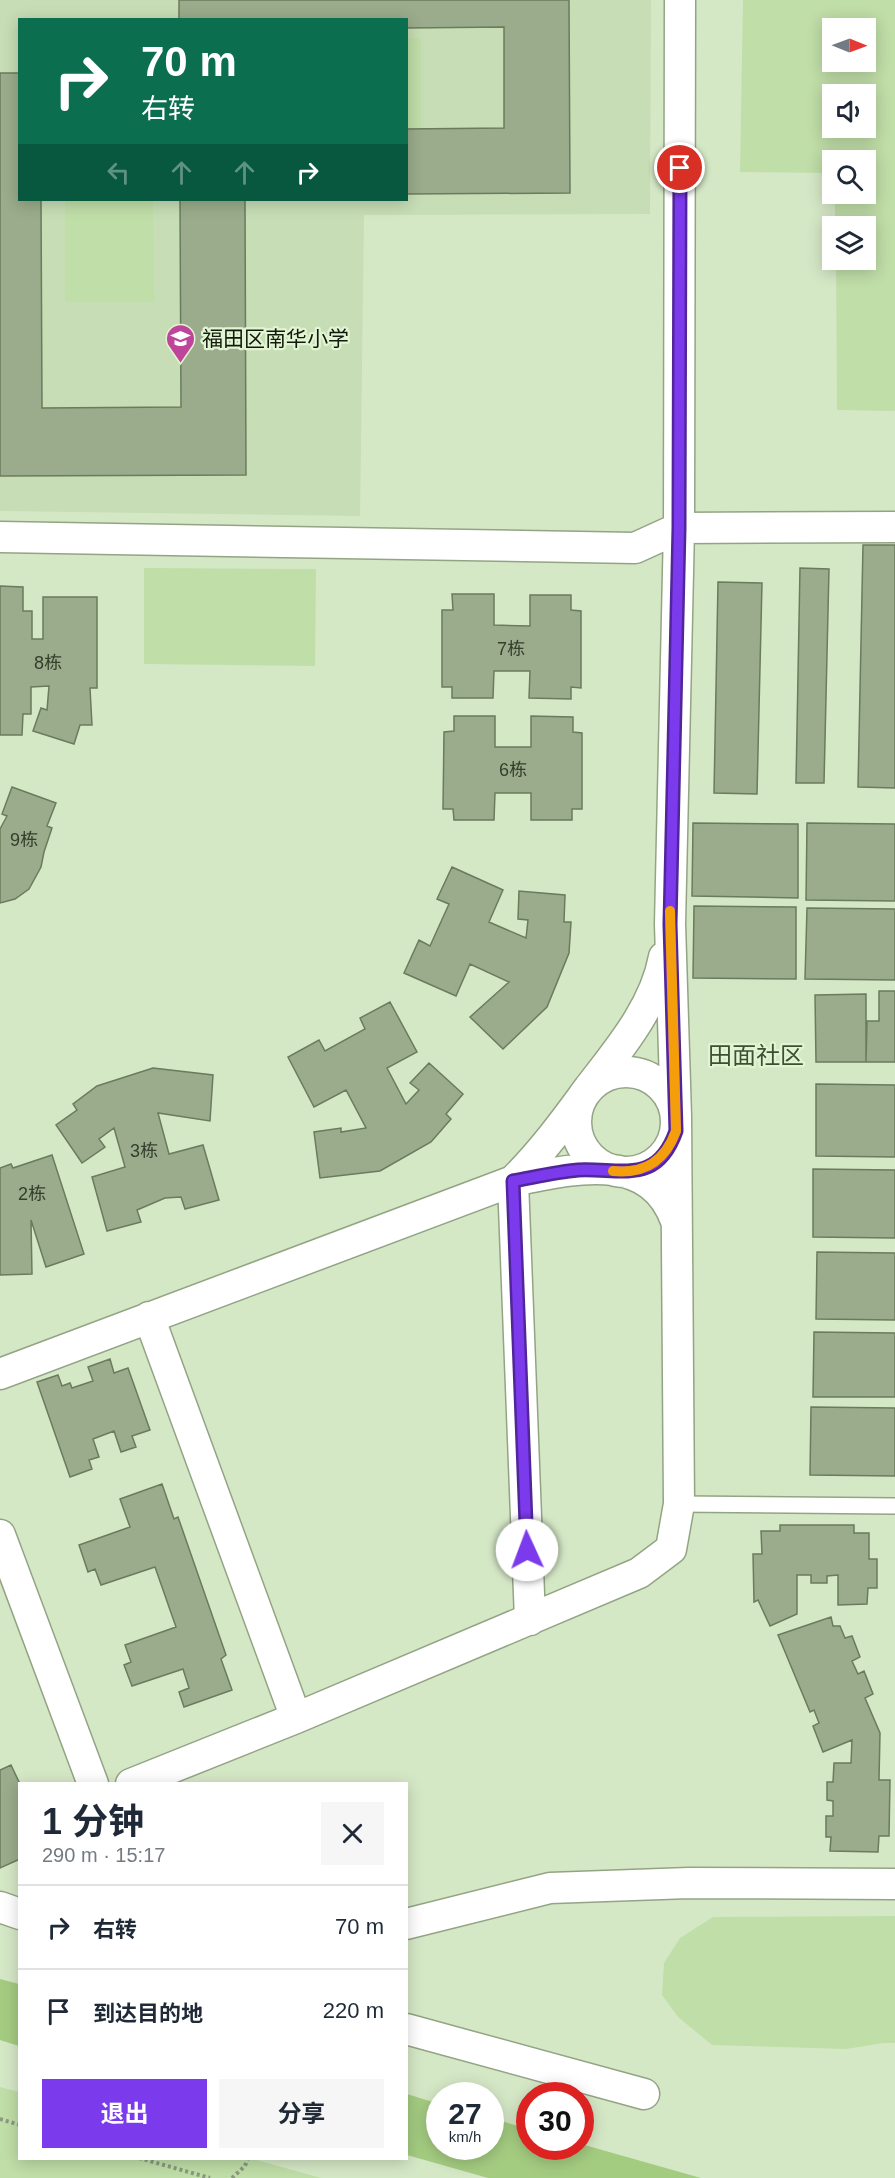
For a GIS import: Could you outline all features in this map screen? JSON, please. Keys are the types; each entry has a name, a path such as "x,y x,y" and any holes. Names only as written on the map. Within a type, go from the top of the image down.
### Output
{"street":[{"path":"137,1782 296,1718 639,1573 671,1549 679,1504 676,1116 670,924 679,528 680,0"},
{"path":"0,537 635,548 679,528 895,527"},
{"path":"530,1620 513,1181 541,1152 633,1029 650,998 663,963 670,924"},
{"path":"0,1374 513,1181 572,1171 623,1172 644,1169 662,1157 676,1131 676,1116 666,1094 649,1077 633,1073 617,1073 602,1079 589,1089 580,1103 577,1118 581,1141 594,1160 607,1169 623,1172 641,1177 656,1186 669,1201 677,1224"},
{"path":"149,1317 296,1718"},
{"path":"0,1535 92,1782"},
{"path":"408,1924 550,1888 689,1883 895,1884"},
{"path":"0,1907 18,1913"},
{"path":"408,2030 644,2094"}],"lane":[{"path":"679,1504 895,1506"}],"path":[{"path":"0,2119 18,2124"},
{"path":"146,2160 210,2178"},
{"path":"232,2178 245,2166 247,2160"}],"shaded area":[{"name":"福田区南华小学","path":"0,0 651,0 650,214 364,215 360,516 0,511"},
{"path":"743,0 895,0 895,411 837,410 836,270 876,270 876,216 835,216 835,204 876,204 876,150 822,150 822,173 740,172"},
{"path":"408,38 421,38 421,128 408,128"},
{"path":"65,201 153,201 154,302 65,302"},
{"path":"144,568 316,569 315,666 144,664"},
{"path":"895,1916 895,2043 846,2049 712,2045 678,2017 662,1995 664,1963 680,1938 713,1917"},
{"path":"0,1979 18,1984 18,2046 0,2040"},
{"path":"0,2087 18,2092 18,2160 257,2160 321,2178 0,2178"},
{"path":"408,2094 426,2100 426,2160 504,2160 504,2122 516,2125 516,2160 594,2160 594,2148 701,2178 488,2178 408,2155"}],"building":[{"path":"179,0 569,0 570,193 408,194 408,129 504,128 504,27 408,28 408,18 179,18"},
{"path":"0,73 18,73 18,201 41,201 42,408 181,407 180,201 245,201 246,475 0,476"},
{"path":"863,545 895,545 895,788 858,787"},
{"path":"800,568 829,569 824,783 796,783"},
{"path":"718,582 762,583 757,794 714,793"},
{"path":"0,586 23,587 23,611 32,611 32,639 43,639 43,597 97,597 97,688 90,688 92,725 80,725 74,744 33,731 41,708 47,710 49,686 31,687 31,714 23,714 22,735 0,735"},
{"path":"452,594 494,594 494,625 530,626 530,595 571,595 571,610 581,611 581,688 571,687 571,699 529,698 530,671 494,671 493,698 452,698 452,687 442,687 442,610 453,610"},
{"path":"454,716 495,716 495,747 531,747 531,716 573,717 573,732 582,733 582,809 572,809 572,820 531,820 531,793 495,793 494,820 454,820 453,809 443,809 444,732 454,731"},
{"path":"12,787 56,803 47,826 52,828 41,867 29,889 15,899 0,903 0,829 7,816 2,814"},
{"path":"693,823 798,824 798,898 692,896"},
{"path":"807,823 895,824 895,901 806,900"},
{"path":"452,867 503,890 489,922 526,938 528,920 518,919 519,891 565,895 564,922 571,922 569,953 547,1007 503,1049 470,1017 509,982 470,964 456,996 404,973 419,940 430,946 449,904 437,899"},
{"path":"694,906 796,907 796,979 693,978"},
{"path":"807,908 895,909 895,980 805,979"},
{"path":"879,991 895,991 895,1062 866,1062 867,1021 879,1021"},
{"path":"866,994 866,1062 816,1062 815,995"},
{"path":"390,1002 417,1052 387,1068 406,1104 419,1090 410,1083 429,1063 463,1094 446,1114 451,1119 431,1142 380,1171 320,1178 314,1132 341,1128 341,1132 366,1128 346,1090 314,1107 288,1057 319,1040 325,1051 365,1029 360,1018"},
{"path":"153,1068 213,1075 210,1121 158,1113 169,1154 203,1145 219,1200 185,1209 181,1197 165,1198 137,1210 141,1222 107,1231 92,1177 125,1167 114,1128 99,1139 105,1147 82,1163 56,1125 77,1110 73,1104 97,1086"},
{"path":"816,1084 895,1085 895,1157 816,1156"},
{"path":"52,1155 84,1254 46,1267 31,1220 32,1274 0,1275 0,1168 11,1164 13,1168"},
{"path":"813,1169 895,1170 895,1238 813,1237"},
{"path":"817,1252 895,1253 895,1320 816,1319"},
{"path":"814,1332 895,1333 895,1397 813,1397"},
{"path":"110,1359 114,1373 128,1368 150,1430 132,1436 136,1447 121,1452 114,1431 93,1439 99,1457 89,1460 92,1469 70,1477 37,1382 58,1375 62,1386 70,1383 72,1388 93,1381 88,1367"},
{"path":"811,1407 895,1408 895,1476 810,1475"},
{"path":"162,1484 174,1519 178,1517 226,1655 221,1659 232,1690 184,1707 179,1692 189,1688 183,1669 132,1686 124,1665 131,1662 125,1645 176,1627 155,1567 101,1585 95,1569 88,1572 79,1545 130,1527 120,1499"},
{"path":"780,1525 854,1525 854,1533 869,1533 869,1559 877,1559 877,1588 868,1588 867,1604 838,1605 838,1575 827,1576 827,1583 811,1583 811,1575 797,1575 797,1614 770,1626 758,1600 754,1602 753,1554 762,1554 761,1531 780,1531"},
{"path":"831,1617 833,1626 840,1626 845,1638 852,1636 860,1657 852,1661 858,1674 864,1671 873,1694 865,1698 880,1733 879,1780 890,1780 889,1836 879,1836 878,1852 830,1851 831,1837 826,1837 826,1816 833,1816 833,1801 827,1800 827,1782 833,1782 834,1763 851,1763 852,1740 823,1752 813,1726 819,1723 814,1710 810,1712 778,1635"},
{"path":"11,1765 19,1782 18,1860 0,1868 0,1770"}],"slow traffic":[{"path":"613,1171 638,1171 651,1166 671,1145 676,1131 670,911"}],"place":[{"name":"福田区南华小学","path":"181,364"}],"district":[{"name":"田面社区","path":"756,1055"}],"route":[{"path":"527,1550 513,1181 572,1171 638,1171 651,1166 662,1157 671,1145 676,1131 670,924 679,528 680,168"}]}
